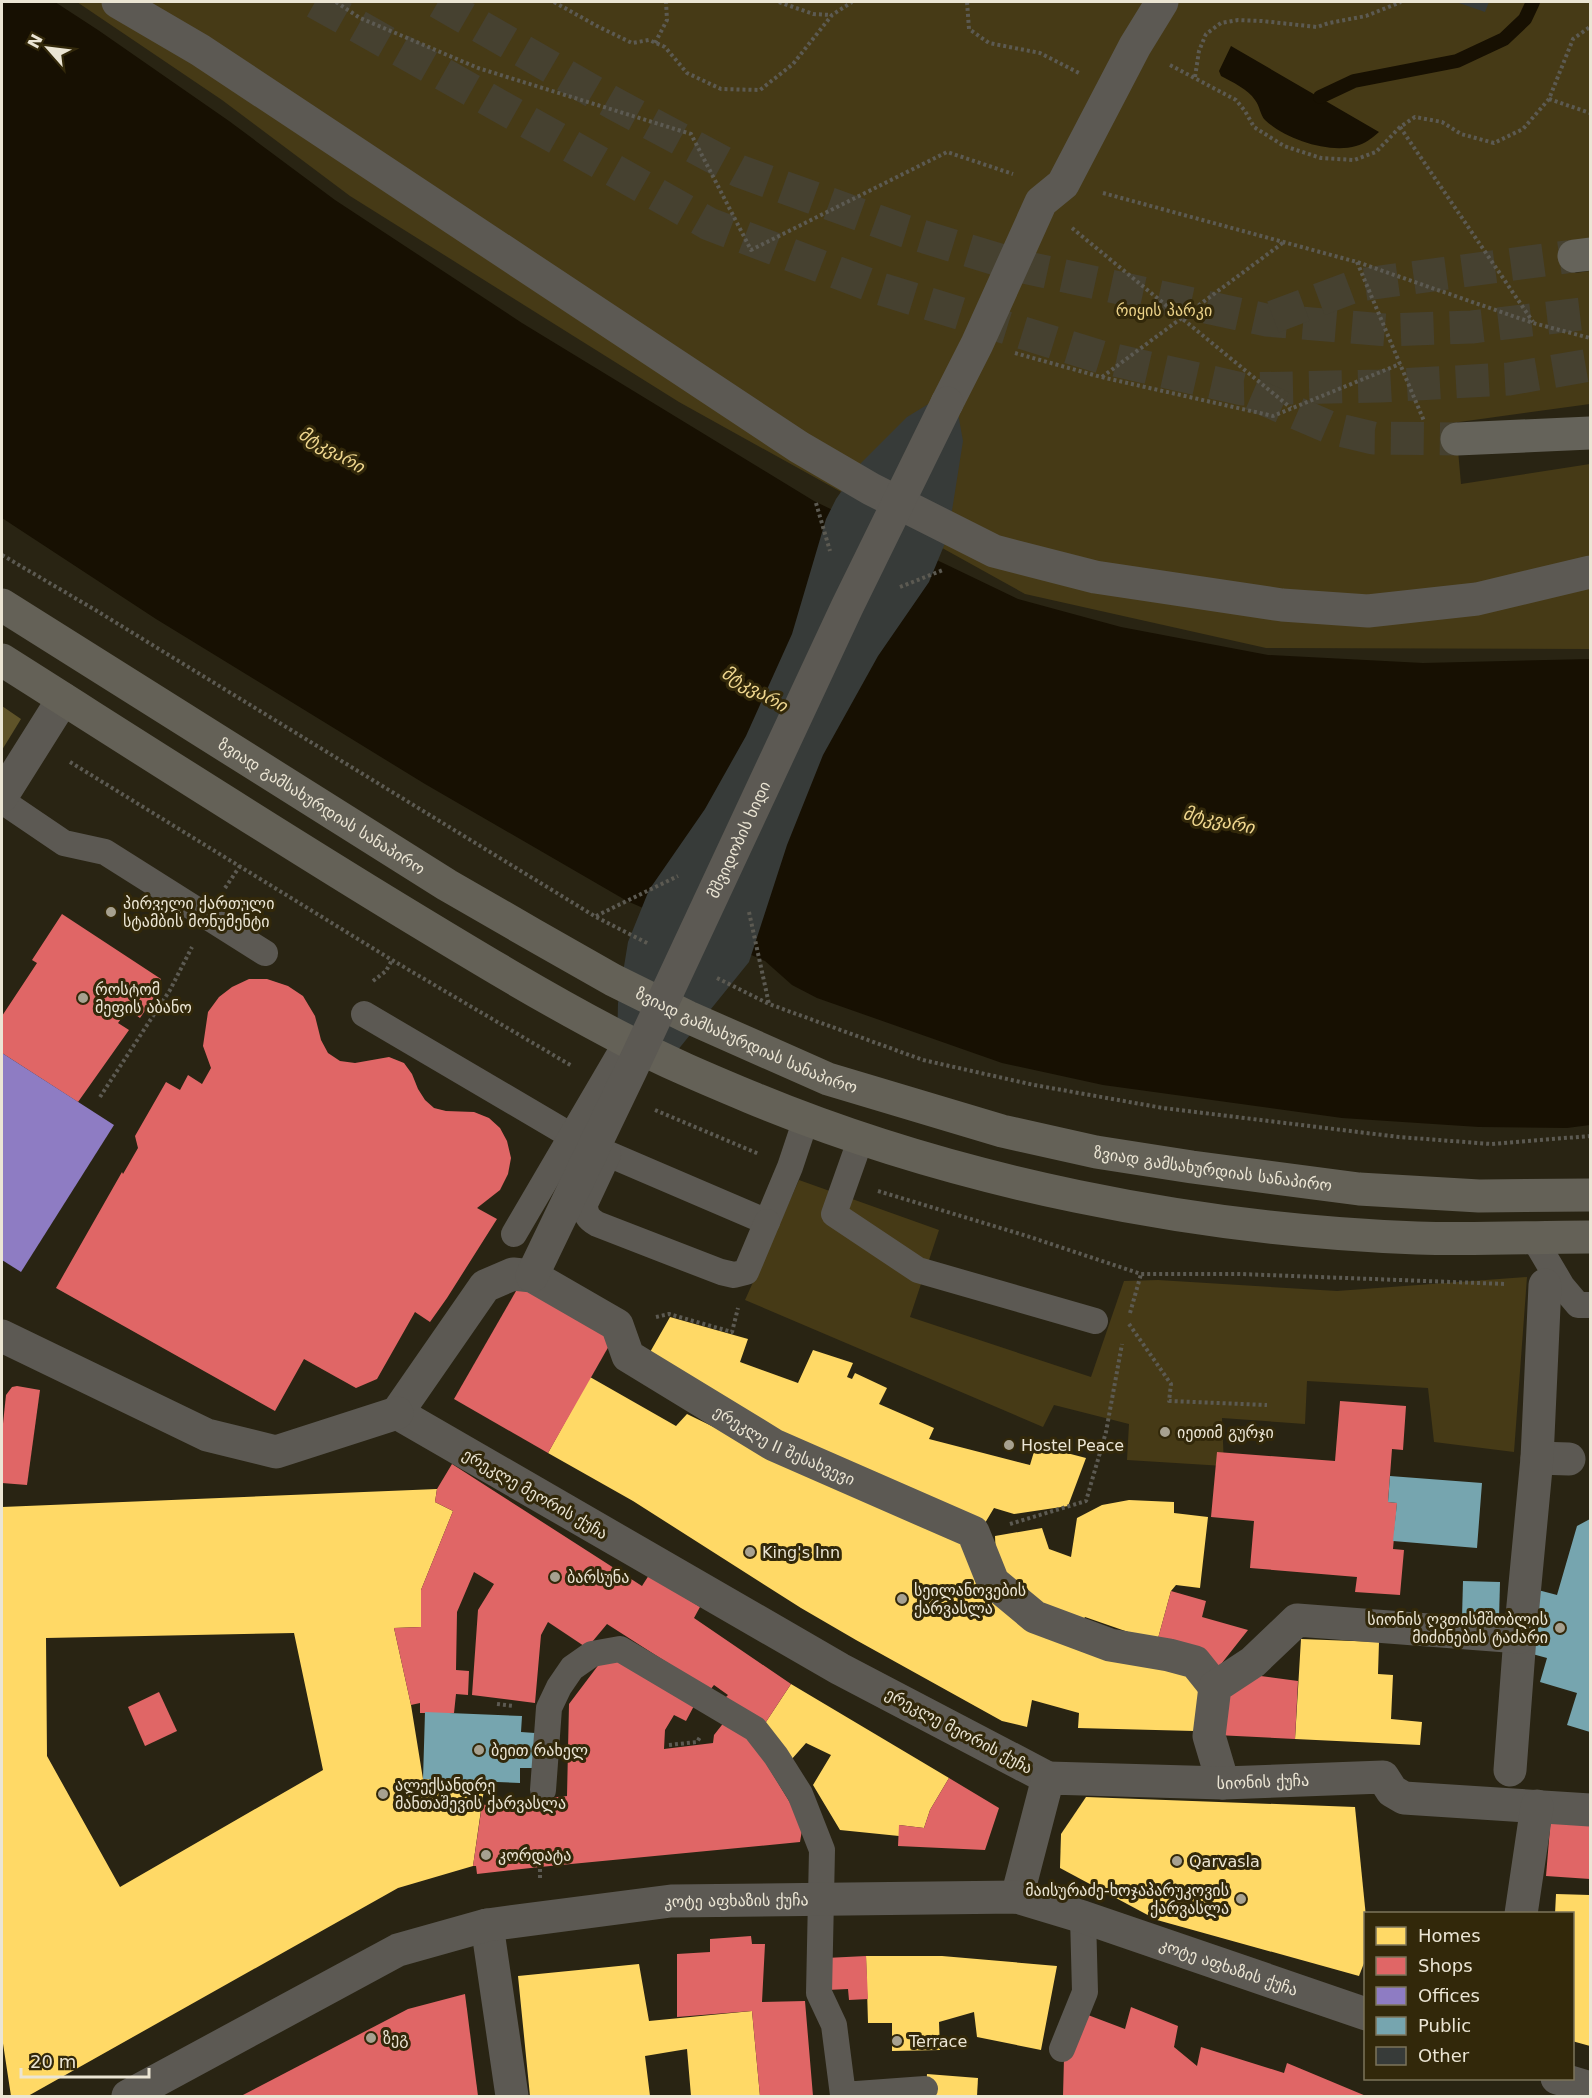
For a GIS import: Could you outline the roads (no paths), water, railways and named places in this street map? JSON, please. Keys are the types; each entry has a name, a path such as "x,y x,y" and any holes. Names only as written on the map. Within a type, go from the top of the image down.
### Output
{"highway":[{"name":"ზვიად გამსახურდიას სანაპირო","path":"2,605 447,885 532,934 613,980 688,1017 828,1079 1002,1131 1096,1152 1192,1167 1359,1189 1479,1196 1590,1195"},
{"path":"2,660 375,895 475,955 627,1041 749,1097 806,1119 861,1138 1007,1180 1093,1199 1199,1218 1412,1238 1590,1237"}],"main road":[{"path":"1457,439 1590,433"}],"street":[{"path":"118,2 200,50 799,447 871,489 994,551 1095,577 1282,605 1368,610 1477,599 1590,572"},
{"name":"მშვიდობის ხიდი","path":"532,1276 847,607 947,403 1052,193 1162,2"},
{"path":"2,796 63,699"},
{"path":"2,1336 207,1435 276,1452 397,1413 485,1286 513,1274 532,1276"},
{"name":"ერეკლე II შესახვევი","path":"532,1276 617,1325 628,1356 774,1445 973,1532 993,1582 1035,1617 1110,1646 1169,1655 1195,1662 1215,1687"},
{"path":"1510,1770 1520,1637 1553,1458 1545,1285"},
{"name":"ერეკლე მეორის ქუჩა","path":"397,1413 840,1668 1048,1778"},
{"path":"1223,1783 1209,1736 1215,1687 1253,1662 1297,1620 1520,1637"},
{"name":"სიონის ქუჩა","path":"1048,1778 1223,1783 1383,1777 1392,1791 1404,1798 1590,1810"},
{"path":"1017,1897 1048,1778"},
{"path":"1521,1912 1537,1806"},
{"name":"კოტე აფხაზის ქუჩა","path":"128,2097 399,1950 487,1925 671,1901 1017,1897 1083,1917 1364,2014"},
{"path":"487,1925 512,2097"}],"lane":[{"path":"2,801 63,843 105,852 265,954"},
{"path":"364,1014 570,1136 608,1155 767,1222"},
{"path":"514,1234 627,1041"},
{"path":"608,1155 585,1204 585,1212 590,1220 721,1272 734,1275 746,1272 790,1167 806,1119"},
{"path":"861,1138 834,1214 918,1270 1095,1321"},
{"path":"1533,1237 1562,1286 1578,1305 1590,1305"},
{"path":"543,1790 549,1708 572,1668 592,1654 620,1649 754,1729 776,1756 800,1794 822,1850 819,1993 834,2025 843,2095 925,2089"},
{"path":"1062,2049 1085,1992 1083,1917"}],"water":[{"name":"მტკვარი","path":"2,2 55,2 229,121 335,200 522,323 814,501 1018,599 1121,627 1268,655 1423,663 1590,659 1590,1125 1567,1128 1479,1127 1342,1118 1103,1085 1002,1063 817,998 792,985 765,961 627,901 425,784 156,619 2,518"},
{"path":"1231,46 1379,132 1362,144 1345,148 1308,143 1284,133 1265,120 1257,102 1248,92 1221,76 1219,71"}],"waterway":[{"path":"1320,97 1354,81 1457,61 1504,39 1525,19 1533,2"}],"tunnel":[{"path":"315,2 709,224 878,288 1101,357 1242,389 1380,386 1509,379 1590,365"},
{"path":"438,2 613,103 739,171 905,231 1019,266 1266,320 1386,330 1472,327 1590,313"},
{"path":"1273,317 1358,285 1574,256"},
{"path":"1252,394 1331,428 1373,438 1457,439"}],"place":[{"name":"პირველი ქართული სტამბის მონუმენტი","path":"111,912"},
{"name":"როსტომ მეფის აბანო","path":"83,998"},
{"name":"იეთიმ გურჯი","path":"1165,1432"},
{"name":"Hostel Peace","path":"1009,1445"},
{"name":"King's Inn","path":"750,1552"},
{"name":"ბარსუნა","path":"555,1577"},
{"name":"სეილანოვების ქარვასლა","path":"902,1599"},
{"name":"სიონის ღვთისმშობლის მიძინების ტაძარი","path":"1560,1628"},
{"name":"ბეით რახელ","path":"479,1750"},
{"name":"ალექსანდრე მანთაშევის ქარვასლა","path":"383,1794"},
{"name":"კორდატა","path":"486,1855"},
{"name":"Qarvasla","path":"1177,1861"},
{"name":"მაისურაძე-ხოჯაპარუკოვის ქარვასლა","path":"1241,1899"},
{"name":"ზეგ","path":"371,2038"},
{"name":"Terrace","path":"897,2041"}],"park label":[{"name":"რიყის პარკი","path":"1164,310"}]}
